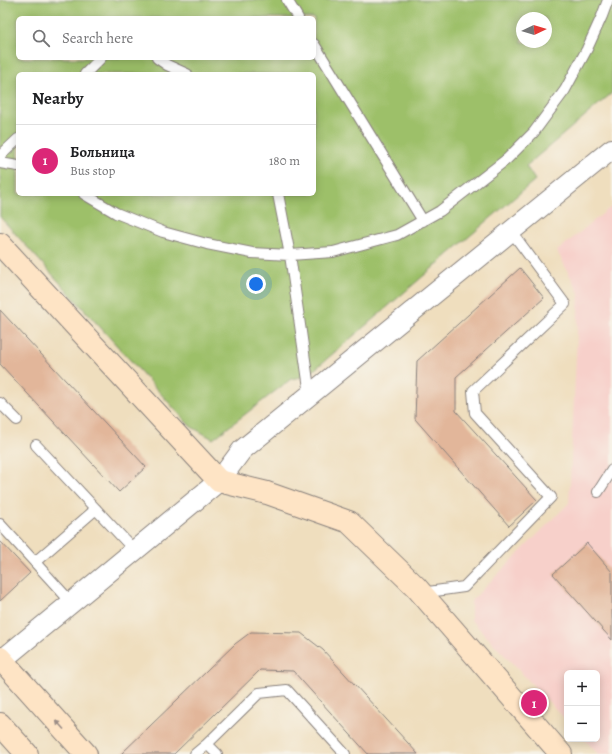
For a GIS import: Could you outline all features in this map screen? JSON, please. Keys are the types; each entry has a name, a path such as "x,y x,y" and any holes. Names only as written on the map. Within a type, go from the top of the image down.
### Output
{"street":[{"path":"86,754 1,659 219,481 242,450 612,149"},
{"path":"0,244 219,481 267,493 349,522 421,593 561,754"},
{"path":"0,724 27,754"}],"lane":[{"path":"287,0 297,16"},
{"path":"87,196 116,213 162,232 208,244 252,253 290,255 334,252 397,236 440,211 472,187 507,159 534,132 565,90 587,49 608,0"},
{"path":"316,47 423,221"},
{"path":"87,72 99,60"},
{"path":"160,60 183,72"},
{"path":"0,156 16,141"},
{"path":"0,163 16,166"},
{"path":"278,196 290,255 310,395"},
{"path":"421,593 464,587 551,497 475,413 473,391 565,304 511,232"},
{"path":"0,402 17,420"},
{"path":"36,445 135,550"},
{"path":"598,492 612,470"},
{"path":"35,562 96,508"},
{"path":"0,524 71,602"},
{"path":"195,754 259,693 287,690 345,754"},
{"path":"207,744 217,754"}],"shaded area":[{"path":"612,206 612,754 598,754 587,742 600,742 600,670 564,670 564,718 471,620 471,601 569,503 579,293 557,251"}],"green space":[{"path":"0,0 612,0 612,93 526,166 535,180 307,376 291,379 213,439 190,426 0,217"}],"building":[{"path":"520,268 544,298 456,377 456,411 537,500 509,526 415,419 417,361"},
{"path":"0,310 146,467 119,492 0,364"},
{"path":"0,541 30,573 0,601"},
{"path":"587,543 612,572 612,640 553,574"},
{"path":"251,632 301,633 323,650 418,754 368,754 293,671 260,670 174,754 121,754 235,644"}],"place":[{"name":"Больница","path":"534,703"}]}
